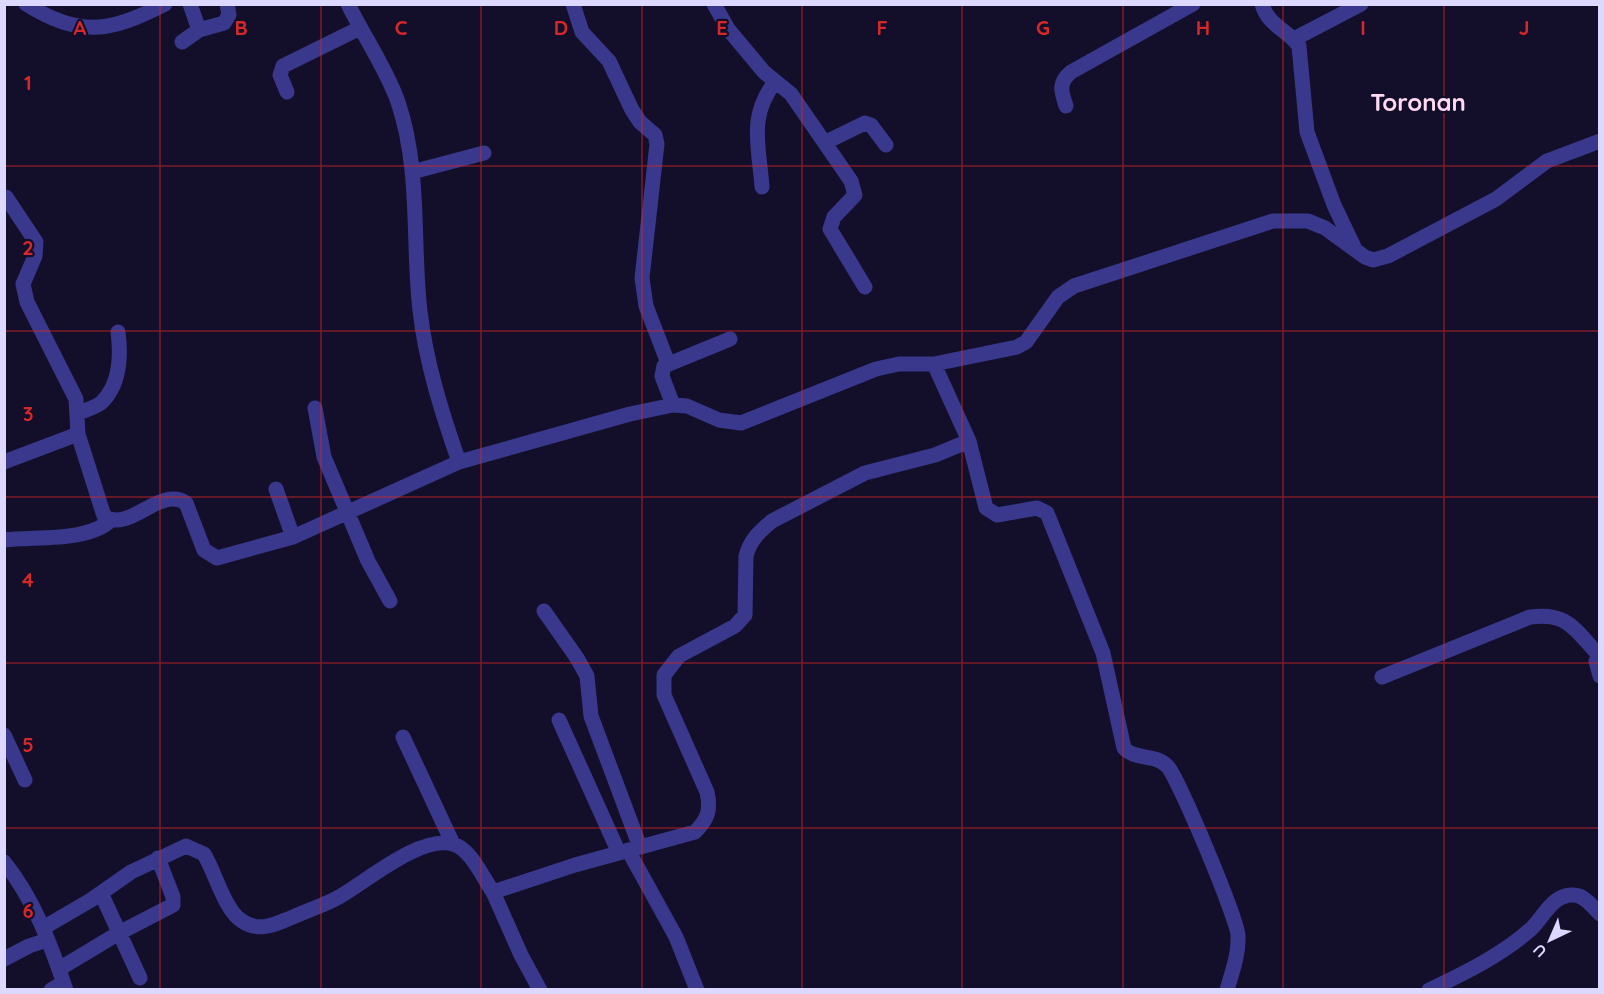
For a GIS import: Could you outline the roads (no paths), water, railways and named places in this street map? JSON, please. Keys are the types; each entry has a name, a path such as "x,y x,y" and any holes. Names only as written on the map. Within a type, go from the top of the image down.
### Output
{"street":[{"path":"26,4 80,29 113,26 165,4"},
{"path":"190,4 199,30"},
{"path":"182,42 199,30 224,23 230,11 227,4"},
{"path":"348,4 398,101 415,191 420,312 439,404 459,462"},
{"path":"573,4 582,32 609,61 632,110 640,122 655,135 657,144 642,278 646,306 668,363"},
{"path":"714,4 728,29 775,82 791,94 826,142 855,190 852,200 834,217 830,229 865,287"},
{"path":"1066,106 1060,88 1063,79 1071,72 1193,4"},
{"path":"1262,4 1274,26 1294,39 1299,46 1308,132 1334,205 1357,253"},
{"path":"1294,39 1361,4"},
{"path":"288,92 280,75 283,66 360,28"},
{"path":"762,187 757,113 762,98 775,82"},
{"path":"826,142 865,123 871,125 886,145"},
{"path":"6,197 36,242 35,256 22,284 27,302 76,399 78,434 100,512 111,520 120,520 168,500 181,500 186,503 204,550 217,558 293,537 459,462 630,414 673,405 687,406 719,420 741,423 876,369 899,364 934,364 1017,347 1026,342 1058,297 1074,286 1273,220 1308,221 1325,228 1357,253 1373,260 1407,247 1496,199 1546,161 1599,141"},
{"path":"412,172 484,153"},
{"path":"78,413 102,403 112,388 121,350 118,332"},
{"path":"673,405 662,376 662,370 668,363 730,339"},
{"path":"934,364 969,441 986,508 997,515 1037,508 1047,513 1103,653 1124,748 1131,753 1155,757 1163,762 1170,769 1179,788 1237,927 1235,963 1227,990"},
{"path":"315,408 324,457 368,561 390,601"},
{"path":"4,462 78,434"},
{"path":"493,892 695,832 707,820 710,806 707,792 664,695 664,675 679,656 735,626 745,615 746,556 759,531 772,521 865,473 935,456 969,441"},
{"path":"276,489 293,537"},
{"path":"4,540 33,536 79,536 100,530 111,520"},
{"path":"544,611 577,657 587,676 591,716 629,850"},
{"path":"1383,677 1530,616 1547,615 1559,617 1568,622 1599,654 1596,661 1599,676"},
{"path":"560,720 676,937 697,990"},
{"path":"4,735 25,780"},
{"path":"403,737 453,844 470,857 493,892 521,955 540,990"},
{"path":"4,959 29,946 101,893 177,848 186,846 196,848 204,854 231,910 240,921 255,928 269,927 338,897 419,849 453,844"},
{"path":"4,862 21,884 45,934 60,983 119,933 173,905 173,897 158,858"},
{"path":"101,893 140,978"},
{"path":"1429,990 1508,945 1531,928 1555,901 1566,896 1575,894 1584,898 1599,914"}],"district":[{"name":"Toronan","path":"1418,102"}]}
